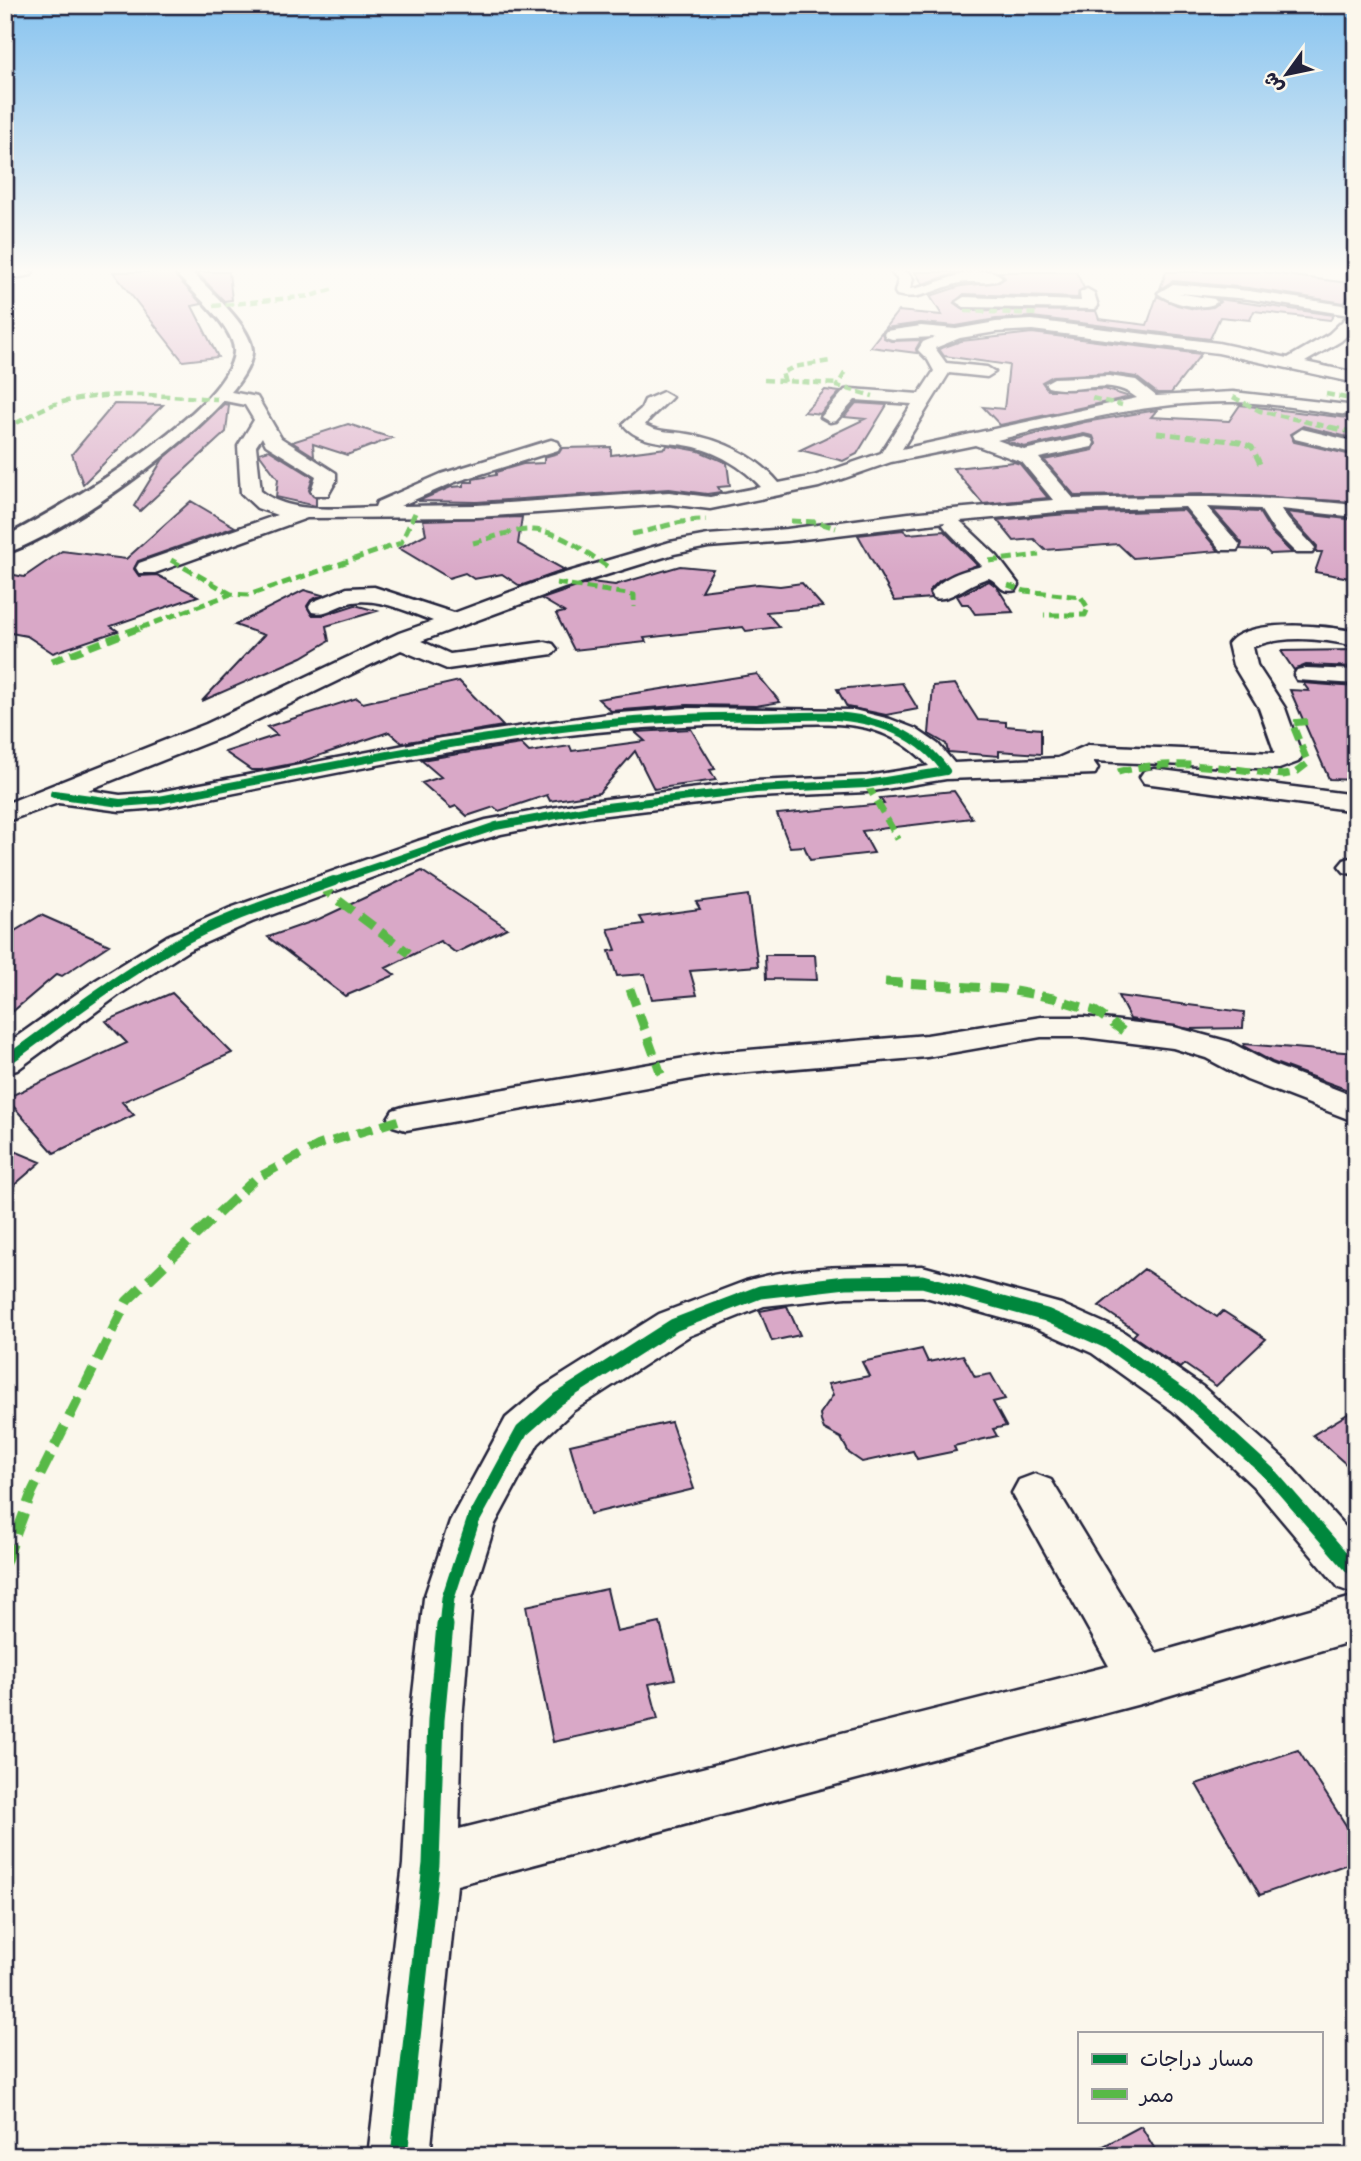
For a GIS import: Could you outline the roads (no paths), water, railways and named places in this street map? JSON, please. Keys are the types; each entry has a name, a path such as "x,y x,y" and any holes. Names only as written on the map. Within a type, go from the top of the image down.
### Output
{"main road":[{"path":"5,546 101,492 186,426 221,395 237,373"}],"street":[{"path":"888,457 941,373"},
{"path":"1054,383 1109,381 1130,384 1152,401"},
{"path":"830,417 851,394 926,400"},
{"path":"221,395 251,401 273,441 326,473 326,481 321,491"},
{"path":"663,397 651,404 650,411 632,424 638,431 654,437 710,444 741,461 768,481 774,490"},
{"path":"263,420 247,446 251,493 264,504 281,510 366,514 669,498 710,503 844,474 888,457 1152,401 1267,398 1356,411"},
{"path":"1303,435 1356,448"},
{"path":"975,439 1029,458 1068,505"},
{"path":"1021,456 1085,443"},
{"path":"366,514 448,478 551,446"},
{"path":"701,455 720,461 741,461"},
{"path":"1039,467 1072,466"},
{"path":"1274,503 1340,498"},
{"path":"1190,501 1229,545"},
{"path":"5,814 215,730 402,641 454,620 569,579 670,548 708,541 787,535 825,543 876,543 962,520 1068,505 1190,501 1274,503 1356,511"},
{"path":"708,541 705,523 710,503"},
{"path":"1274,503 1281,527 1304,548"},
{"path":"147,568 302,513"},
{"path":"942,593 964,577 1002,578 962,520"},
{"path":"320,607 347,596 374,594 454,620"},
{"path":"1064,766 1088,753 1279,761 1289,756 1272,708 1245,665 1240,644 1268,635 1311,632 1356,639"},
{"path":"402,641 447,662 545,649"},
{"path":"333,655 368,657"},
{"path":"1306,675 1356,677"},
{"path":"54,794 120,803 159,800 523,732 687,716 854,718 878,723 895,728 925,747 938,757 946,771"},
{"path":"5,1062 108,987 178,943 254,910 428,847 496,827 590,809 756,789 867,783 946,771 1064,766 1349,797"},
{"path":"406,1118 714,1064 927,1046 1041,1027 1074,1027 1174,1038 1218,1050 1259,1072 1356,1110"},
{"path":"399,2156 431,1864 436,1720 448,1598 473,1521 523,1431 558,1399 674,1325 760,1292 846,1282 922,1281 1046,1315 1107,1342 1188,1399 1259,1464 1356,1573"},
{"path":"1035,1493 1144,1680"},
{"path":"431,1864 1144,1680 1356,1618"}]}
